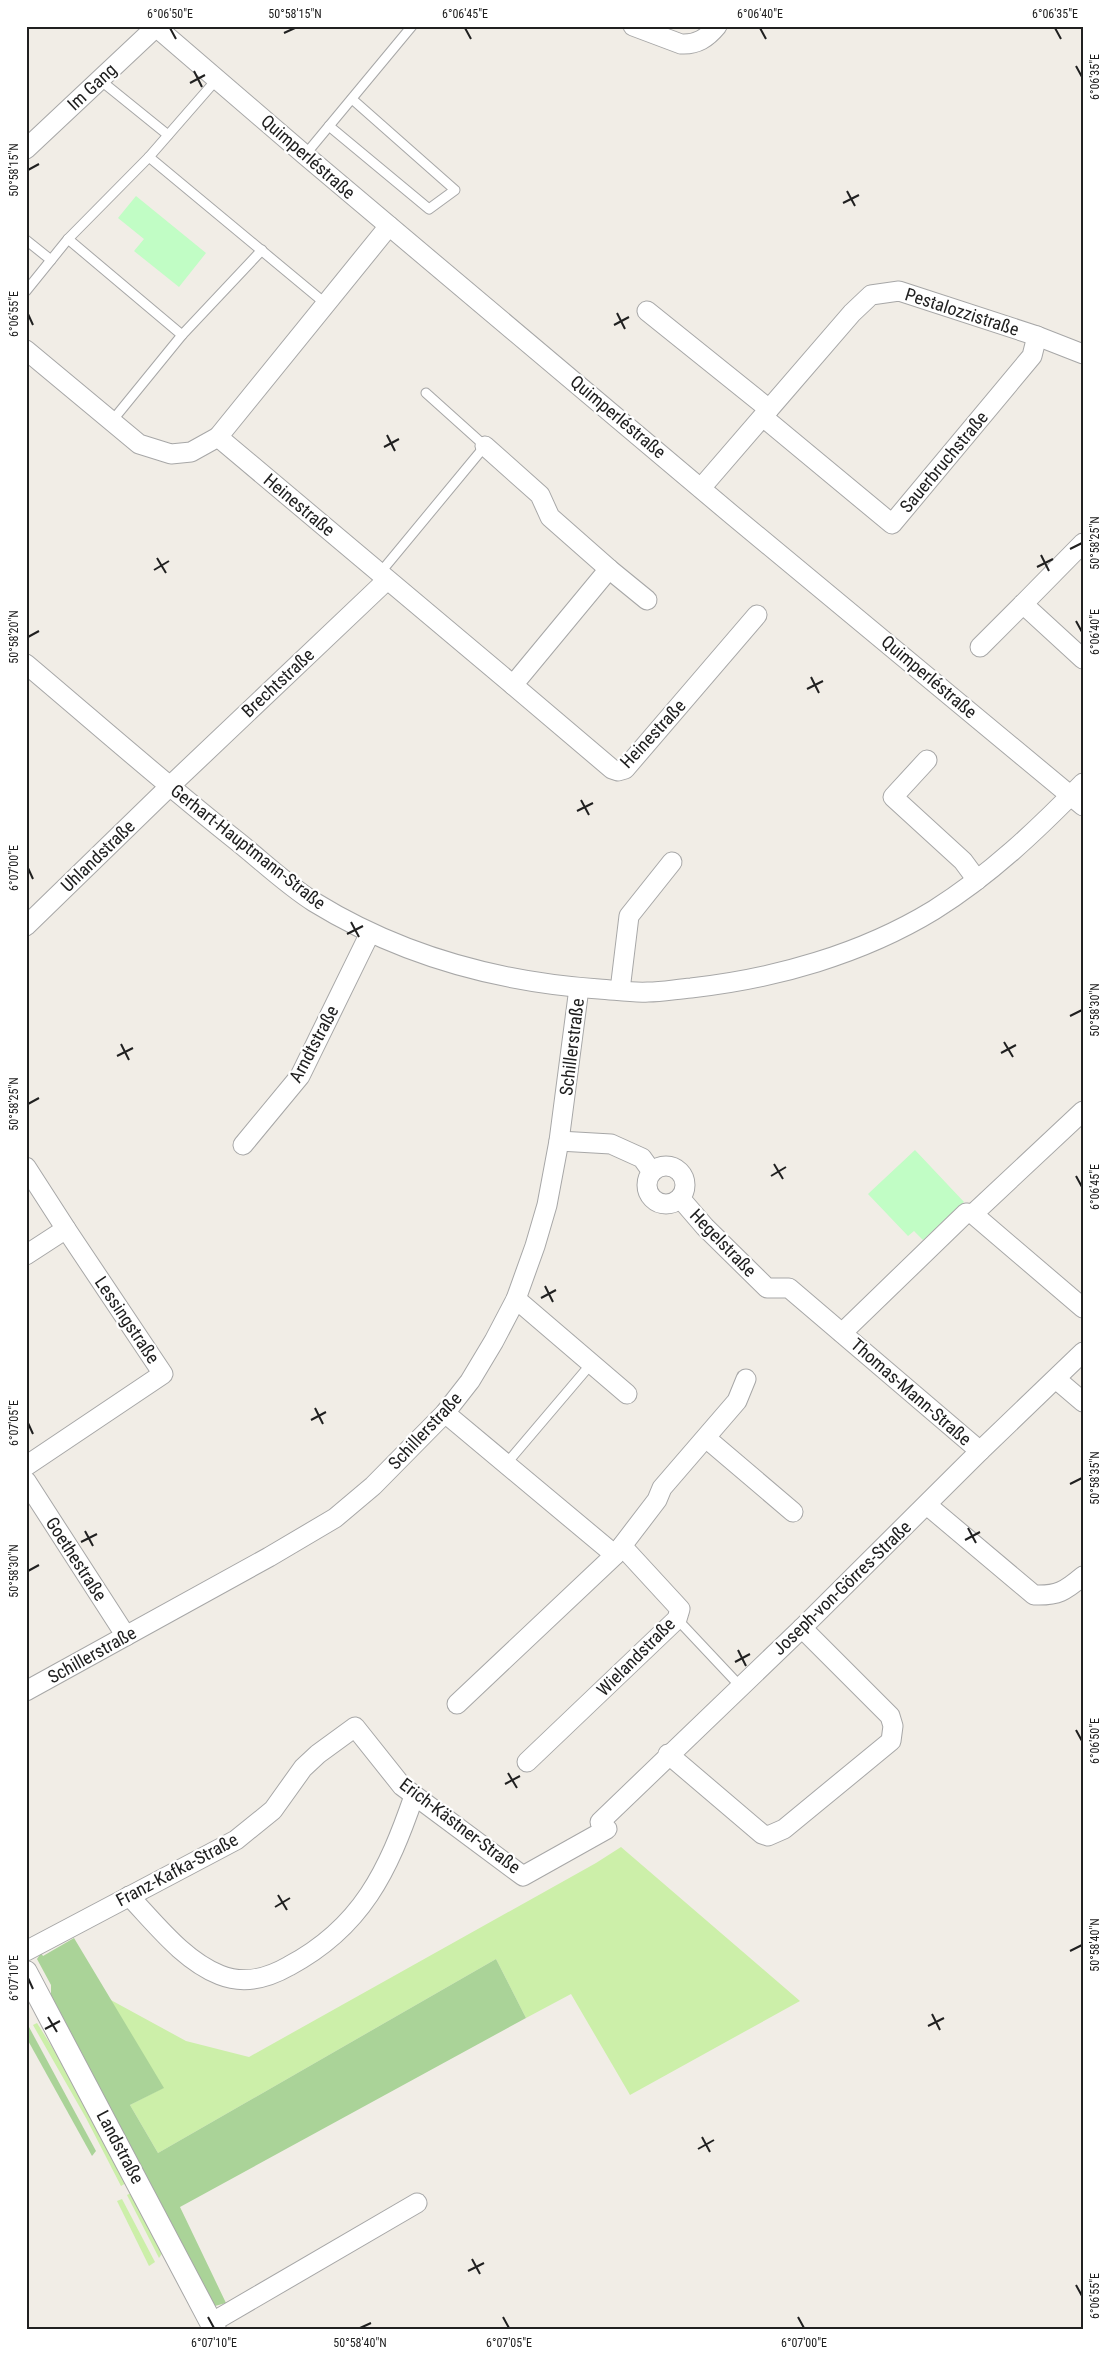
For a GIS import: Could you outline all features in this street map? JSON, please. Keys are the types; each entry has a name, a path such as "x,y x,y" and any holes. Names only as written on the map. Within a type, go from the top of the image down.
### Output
{"street":[{"path":"633,26 681,44 689,44 703,39 717,26"},
{"name":"Quimperléstraße","path":"156,27 305,155 701,488 1079,795"},
{"name":"Im Gang","path":"26,148 156,27"},
{"path":"26,350 139,444 171,454 191,452 218,437 389,226"},
{"name":"Pestalozzistraße","path":"701,488 852,313 871,295 900,291 1037,336 1083,354"},
{"path":"647,311 766,413"},
{"name":"Sauerbruchstraße","path":"766,413 892,524 1032,356 1037,336"},
{"name":"Heinestraße","path":"218,437 612,769 618,772 625,769 757,615"},
{"path":"485,446 540,495 550,517 647,600"},
{"path":"980,647 1083,543"},
{"path":"513,686 609,569"},
{"name":"Brechtstraße","path":"170,786 383,576"},
{"path":"1023,604 1083,659"},
{"name":"Gerhart-Hauptmann-Straße","path":"26,664 170,786 312,901 370,933 421,954 480,971 579,988 648,992 706,986 763,976 826,960 884,936 932,911 1007,857 1079,795"},
{"path":"927,760 894,797 963,861 977,880"},
{"name":"Uhlandstraße","path":"26,926 170,786"},
{"path":"620,990 629,916 672,862"},
{"name":"Arndtstraße","path":"243,1146 300,1076 370,933"},
{"name":"Schillerstraße","path":"26,1691 269,1557 335,1518 374,1486 445,1413 470,1381 516,1299 547,1205 559,1141 579,988"},
{"name":"Thomas-Mann-Straße","path":"842,1333 966,1213 973,1214 1083,1111"},
{"name":"Hegelstraße","path":"559,1141 611,1144 642,1158 652,1172 647,1184 651,1196 656,1201 668,1204 680,1198 705,1227 767,1288"},
{"name":"Lessingstraße","path":"26,1167 162,1374 26,1466"},
{"path":"973,1214 1083,1308"},
{"path":"26,1255 66,1229"},
{"name":"Thomas-Mann-Straße","path":"767,1288 789,1288 980,1451"},
{"path":"516,1299 627,1394"},
{"name":"Joseph-von-Görres-Straße","path":"603,1826 668,1754 802,1628 980,1451 1083,1352"},
{"path":"456,1704 618,1550 657,1500 662,1488 737,1401 746,1379"},
{"path":"1056,1379 1083,1402"},
{"name":"Wielandstraße","path":"445,1413 506,1464 618,1550 680,1609 677,1619 527,1762"},
{"path":"706,1438 793,1512"},
{"name":"Goethestraße","path":"26,1481 126,1636"},
{"path":"927,1505 1034,1595 1049,1595 1064,1591 1083,1576"},
{"path":"668,1754 762,1834 768,1836 784,1829 891,1741 894,1726 890,1716 802,1628"},
{"name":"Erich-Kästner-Straße","path":"355,1727 402,1786 522,1876 603,1826"},
{"name":"Franz-Kafka-Straße","path":"26,1951 236,1840 273,1810 304,1768 318,1754 355,1727"},
{"path":"129,1896 186,1955 220,1975 252,1980 275,1974 304,1958 330,1940 357,1914 374,1889 403,1830 414,1796"},
{"name":"Landstraße","path":"26,1972 213,2326 417,2203"}],"lane":[{"path":"305,155 412,26"},
{"path":"26,291 68,239 149,157 217,79"},
{"path":"100,80 168,136"},
{"path":"329,126 429,209 456,190 352,99"},
{"path":"149,157 326,304"},
{"path":"68,239 182,335"},
{"path":"26,240 51,260"},
{"path":"112,421 182,335 262,250"},
{"path":"383,576 485,446 426,393"},
{"path":"506,1464 591,1364"},
{"path":"677,1619 740,1686"}],"green space":[{"path":"136,196 206,253 179,287 134,251 144,239 118,218"},
{"path":"915,1150 964,1202 923,1240 914,1231 908,1236 868,1194"},
{"path":"621,1847 800,2001 630,2095 571,1994 526,2018 496,1959 158,2153 130,2105 163,2088 109,1999 186,2041 249,2057 596,1863"},
{"path":"74,1938 164,2088 130,2105 158,2153 496,1959 526,2018 180,2207 226,2303 215,2306 51,2003 51,1985 37,1959 41,1953 43,1956"},
{"path":"37,2023 64,2066 126,2183 121,2186 86,2118 33,2025"},
{"path":"26,2027 29,2027 96,2151 92,2156 26,2037"},
{"path":"131,2193 163,2252 159,2258 127,2195"},
{"path":"122,2199 155,2262 149,2266 117,2201"}]}
